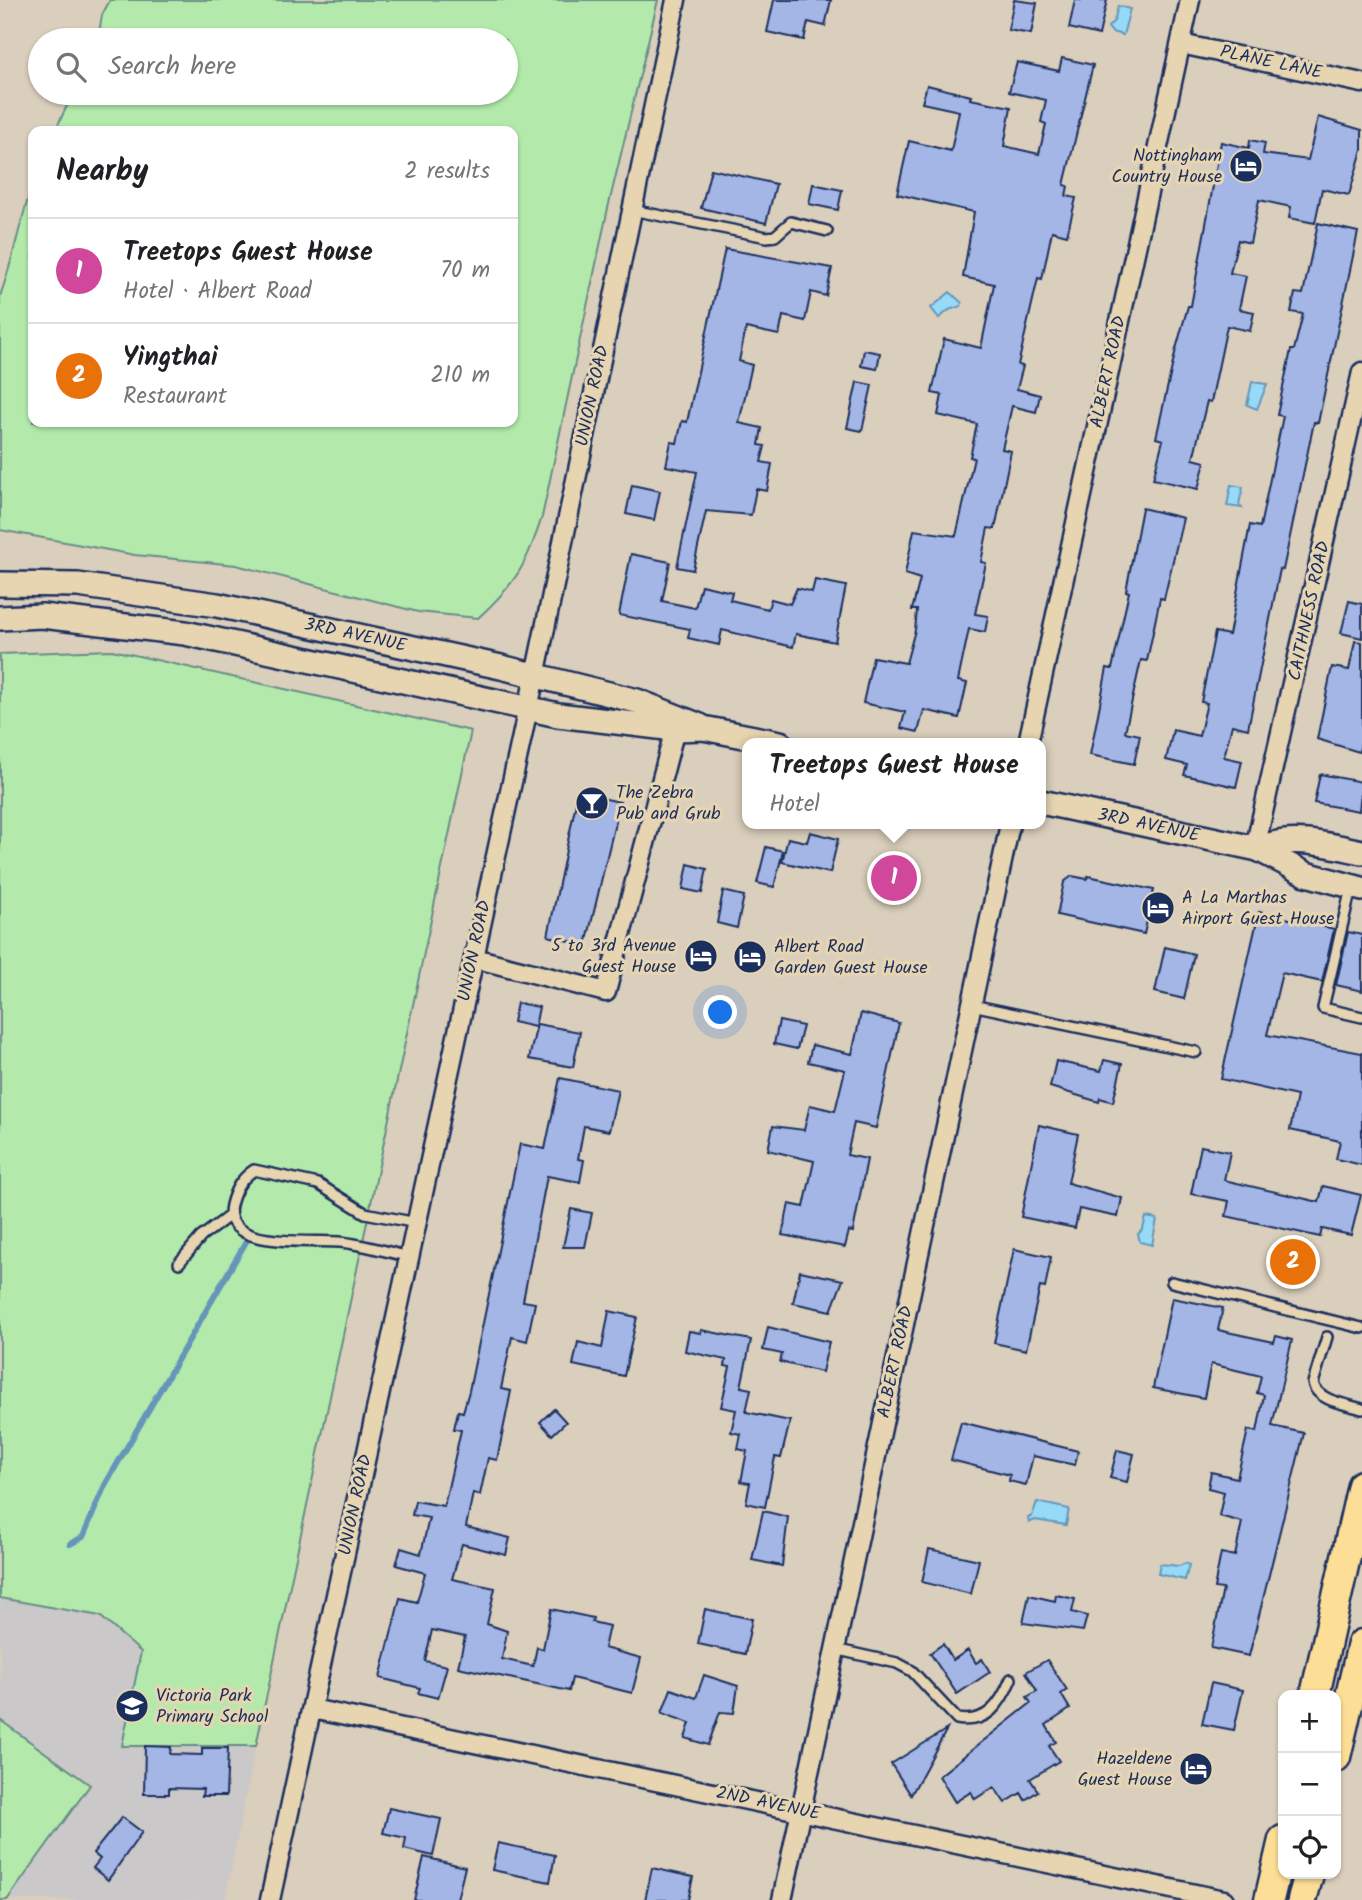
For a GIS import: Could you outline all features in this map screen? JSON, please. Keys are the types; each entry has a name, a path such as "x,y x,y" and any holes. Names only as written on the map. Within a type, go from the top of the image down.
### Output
{"main road":[{"path":"1316,1690 1362,1485"},
{"path":"1337,1753 1362,1644"},
{"path":"1269,1900 1278,1861"},
{"path":"1302,1900 1308,1879"}],"street":[{"name":"UNION ROAD","path":"270,1900 535,676 676,0"},
{"name":"ALBERT ROAD","path":"1029,738 1190,0"},
{"name":"PLANE LANE","path":"1181,44 1362,83"},
{"name":"CAITHNESS ROAD","path":"1257,849 1362,372"},
{"name":"3RD AVENUE","path":"0,583 78,585 132,590 308,624 657,707 703,728"},
{"name":"3RD AVENUE","path":"0,618 42,616 185,633 527,709 675,729 703,728 754,738"},
{"path":"474,958 606,992 675,729"},
{"name":"3RD AVENUE","path":"1046,803 1257,849 1291,868 1357,888"},
{"name":"ALBERT ROAD","path":"782,1900 1009,829"},
{"name":"3RD AVENUE","path":"1257,849 1283,841 1312,842 1362,852"},
{"name":"2ND AVENUE","path":"312,1709 1224,1900"}],"lane":[{"path":"632,210 766,237 775,236 791,222 827,231"},
{"path":"1357,888 1323,1008 1362,1017"},
{"path":"972,1005 1196,1052"},
{"path":"410,1257 340,1242 277,1242 261,1238 231,1222 229,1216 234,1191 244,1177 254,1170 318,1184 365,1213 417,1223"},
{"path":"179,1263 201,1237 229,1216"},
{"path":"1172,1282 1362,1328"},
{"path":"1327,1337 1313,1383 1314,1391 1321,1396 1362,1409"},
{"path":"834,1649 897,1663 912,1671 957,1719 978,1720 988,1715 999,1703 1011,1679"}],"shaded area":[{"name":"Victoria Park Primary School","path":"293,1561 225,1900 0,1900 0,1598 101,1615"}],"green space":[{"path":"110,0 658,0 608,208 542,517 531,549 518,573 478,618 418,612 236,565 135,555 0,530 0,296 28,200 28,427 518,427 518,126 57,126 67,105 518,105 518,28 100,28 102,15"},
{"path":"112,650 471,731 256,1746 122,1746 141,1652 100,1616 0,1598 0,654"},
{"path":"0,1720 90,1785 7,1900 0,1900"}],"water":[{"path":"1118,6 1130,9 1123,35 1112,32 1108,27 1114,21"},
{"path":"950,292 962,303 961,306 949,310 939,318 931,308"},
{"path":"1252,382 1267,384 1257,409 1247,405"},
{"path":"1231,485 1243,487 1239,504 1242,508 1227,506"},
{"path":"1146,1217 1157,1219 1152,1245 1140,1242 1138,1234 1143,1229"},
{"path":"1037,1502 1069,1509 1066,1525 1035,1520 1029,1523 1028,1518 1032,1516"},
{"path":"1186,1563 1189,1565 1185,1580 1158,1574 1160,1564 1179,1566"}],"building":[{"path":"774,0 831,0 825,26 808,22 804,40 767,32"},
{"path":"1014,0 1037,3 1031,34 1008,30"},
{"path":"1075,0 1107,0 1099,35 1069,28"},
{"path":"1062,58 1093,65 1064,185 1068,186 1066,196 1076,198 1067,235 1052,231 1042,279 1038,278 1018,365 1023,366 1017,389 1040,395 1036,412 1012,406 1002,449 1011,451 995,529 988,528 981,562 986,563 975,614 988,616 985,632 969,629 958,681 967,683 959,718 924,710 918,732 901,728 905,712 863,703 873,657 906,663 915,630 917,610 912,610 920,579 905,574 914,530 956,536 974,458 970,457 977,424 938,415 942,395 932,393 944,339 981,348 994,284 963,277 974,212 897,194 909,141 951,151 959,111 922,103 927,85 971,96 970,99 1011,107 1004,146 1039,154 1046,124 1041,122 1046,100 1009,92 1017,62 1059,71"},
{"path":"1318,117 1362,130 1362,150 1349,195 1322,189 1315,223 1289,218 1291,207 1259,200 1250,243 1238,240 1230,273 1246,276 1239,309 1254,312 1250,331 1227,326 1211,402 1207,401 1193,459 1205,462 1198,489 1153,479 1163,440 1156,438 1176,349 1188,306 1191,306 1221,142 1249,148 1250,140 1265,143 1263,154 1308,160"},
{"path":"711,169 776,184 766,223 701,208"},
{"path":"813,184 842,190 838,210 809,204"},
{"path":"1318,223 1358,232 1318,423 1314,422 1283,570 1280,569 1248,729 1232,725 1224,757 1242,761 1236,787 1184,775 1187,765 1166,760 1173,730 1199,736 1207,703 1201,702 1215,632 1229,635 1250,525 1260,527 1283,416 1277,415 1291,350 1294,350 1303,314 1291,312 1295,293 1303,294"},
{"path":"725,249 832,268 826,296 811,292 805,321 783,316 779,335 746,328 739,361 752,365 739,423 762,428 759,445 765,446 761,462 772,464 767,491 756,489 751,515 706,511 693,570 677,567 697,472 666,466 671,442 677,443 682,421 687,422"},
{"path":"864,350 880,353 877,369 861,366"},
{"path":"857,382 872,385 862,431 847,428"},
{"path":"632,485 660,491 654,520 626,514"},
{"path":"1142,508 1183,518 1164,599 1160,598 1147,661 1141,660 1125,732 1140,735 1134,764 1090,755 1107,668 1112,669 1129,592 1126,591"},
{"path":"631,554 670,562 662,601 695,608 701,585 732,592 730,600 768,609 771,599 790,604 797,588 812,592 815,580 846,586 835,642 796,634 793,647 722,630 719,645 688,638 690,629 619,615"},
{"path":"1349,601 1362,604 1362,638 1341,633"},
{"path":"1355,641 1362,642 1362,738 1359,752 1317,739 1332,667 1349,670"},
{"path":"1320,774 1362,782 1359,811 1314,803"},
{"path":"578,793 620,802 586,945 548,936"},
{"path":"810,832 838,839 830,873 782,862 788,838 807,842"},
{"path":"766,847 783,851 774,887 757,883"},
{"path":"688,864 707,869 702,893 683,889"},
{"path":"1072,876 1087,879 1088,876 1154,890 1144,934 1057,915 1064,882"},
{"path":"723,891 744,896 737,928 717,923"},
{"path":"1259,912 1334,929 1322,982 1282,973 1267,1035 1362,1053 1362,1165 1336,1159 1340,1141 1290,1130 1297,1096 1221,1079"},
{"path":"1348,932 1362,935 1362,991 1336,985"},
{"path":"1165,947 1194,954 1184,999 1155,992"},
{"path":"517,1003 539,1007 535,1027 513,1022"},
{"path":"861,1013 899,1023 876,1128 854,1123 847,1155 867,1159 853,1232 849,1231 845,1247 782,1235 789,1204 804,1207 814,1161 768,1150 773,1126 804,1130 810,1105 835,1111 845,1070 808,1062 812,1045 852,1054"},
{"path":"779,1021 803,1026 797,1049 774,1044"},
{"path":"537,1024 580,1032 573,1067 529,1059"},
{"path":"1104,1060 1122,1064 1113,1102 1100,1098 1099,1102 1050,1087 1056,1061 1101,1071"},
{"path":"560,1078 618,1090 609,1131 584,1126 578,1159 584,1160 580,1182 547,1176 523,1301 535,1303 527,1341 512,1337 501,1389 511,1391 497,1460 488,1458 480,1495 473,1493 466,1527 510,1538 506,1555 462,1544 452,1579 495,1588 487,1624 507,1631 502,1659 533,1666 537,1647 543,1649 551,1609 593,1618 592,1622 609,1626 604,1648 641,1658 632,1693 572,1678 569,1691 458,1667 465,1637 432,1630 425,1661 447,1666 438,1698 418,1693 420,1688 380,1678 400,1598 417,1602 425,1573 396,1565 401,1548 421,1554 429,1518 412,1515 415,1501 444,1506 461,1430 454,1429 458,1411 463,1412 469,1391 520,1144 545,1149"},
{"path":"1039,1125 1078,1134 1068,1183 1122,1198 1118,1217 1079,1209 1075,1228 1021,1217"},
{"path":"1201,1146 1230,1152 1224,1180 1319,1202 1323,1186 1361,1195 1351,1235 1322,1229 1320,1237 1226,1216 1229,1201 1191,1194"},
{"path":"571,1209 592,1213 585,1247 563,1247"},
{"path":"1014,1249 1051,1257 1045,1288 1040,1287 1026,1350 994,1343"},
{"path":"800,1271 843,1280 831,1311 793,1303"},
{"path":"1172,1298 1223,1308 1218,1330 1274,1342 1276,1336 1292,1340 1272,1426 1304,1433 1249,1656 1211,1648 1223,1589 1214,1588 1221,1553 1235,1556 1242,1522 1219,1516 1224,1492 1208,1488 1211,1472 1237,1478 1248,1430 1257,1432 1264,1395 1257,1393 1261,1376 1211,1364 1204,1398 1153,1388"},
{"path":"609,1311 637,1317 624,1376 573,1365 578,1342 602,1348"},
{"path":"768,1327 829,1342 822,1372 780,1362 782,1354 763,1350"},
{"path":"701,1330 751,1340 741,1387 751,1389 746,1412 790,1421 781,1458 775,1457 765,1507 746,1503 750,1483 741,1482 747,1451 738,1449 741,1434 731,1432 736,1410 721,1407 730,1367 725,1366 726,1360 685,1351 689,1331 701,1333"},
{"path":"554,1409 566,1422 552,1435 540,1422"},
{"path":"961,1422 1078,1451 1075,1465 1033,1456 1026,1485 1009,1481 1010,1475 951,1460"},
{"path":"1117,1450 1134,1454 1127,1482 1110,1478"},
{"path":"763,1511 788,1517 782,1566 752,1560"},
{"path":"929,1549 979,1560 971,1594 922,1582"},
{"path":"1029,1595 1055,1601 1056,1595 1075,1599 1072,1612 1087,1616 1083,1631 1023,1623"},
{"path":"705,1609 752,1619 745,1654 698,1644"},
{"path":"943,1644 953,1660 968,1650 976,1663 982,1659 990,1672 957,1694 930,1653"},
{"path":"1047,1660 1067,1690 1061,1694 1070,1709 1046,1725 1056,1742 1049,1746 1059,1761 1030,1779 1038,1791 1025,1800 1021,1793 1005,1803 994,1787 975,1799 971,1792 955,1802 939,1776 1031,1703 1027,1697 1037,1691 1026,1672"},
{"path":"704,1675 738,1686 734,1713 720,1712 708,1745 685,1738 690,1723 662,1713 671,1689 696,1698"},
{"path":"1211,1683 1243,1690 1234,1730 1202,1724"},
{"path":"947,1729 911,1795 891,1764"},
{"path":"145,1746 171,1747 170,1754 202,1755 202,1748 228,1748 226,1796 202,1796 203,1789 169,1788 169,1794 144,1794"},
{"path":"389,1808 441,1819 433,1856 404,1849 406,1838 383,1833"},
{"path":"122,1817 142,1832 108,1880 93,1868 100,1859 93,1853"},
{"path":"498,1843 555,1855 550,1882 492,1870"},
{"path":"424,1857 465,1867 457,1900 414,1900"},
{"path":"652,1868 693,1877 688,1900 645,1900"}],"waterway":[{"path":"70,1544 83,1537 105,1485 247,1240"}],"place":[{"name":"Nottingham Country House","path":"1246,166"},
{"name":"The Zebra Pub and Grub","path":"592,803"},
{"name":"Treetops Guest House","path":"894,878"},
{"name":"A La Marthas Airport Guest House","path":"1158,908"},
{"name":"5 to 3rd Avenue Guest House","path":"701,956"},
{"name":"Albert Road Garden Guest House","path":"750,957"},
{"name":"Yingthai","path":"1293,1262"},
{"name":"Victoria Park Primary School","path":"132,1706"},
{"name":"Hazeldene Guest House","path":"1196,1769"}]}
